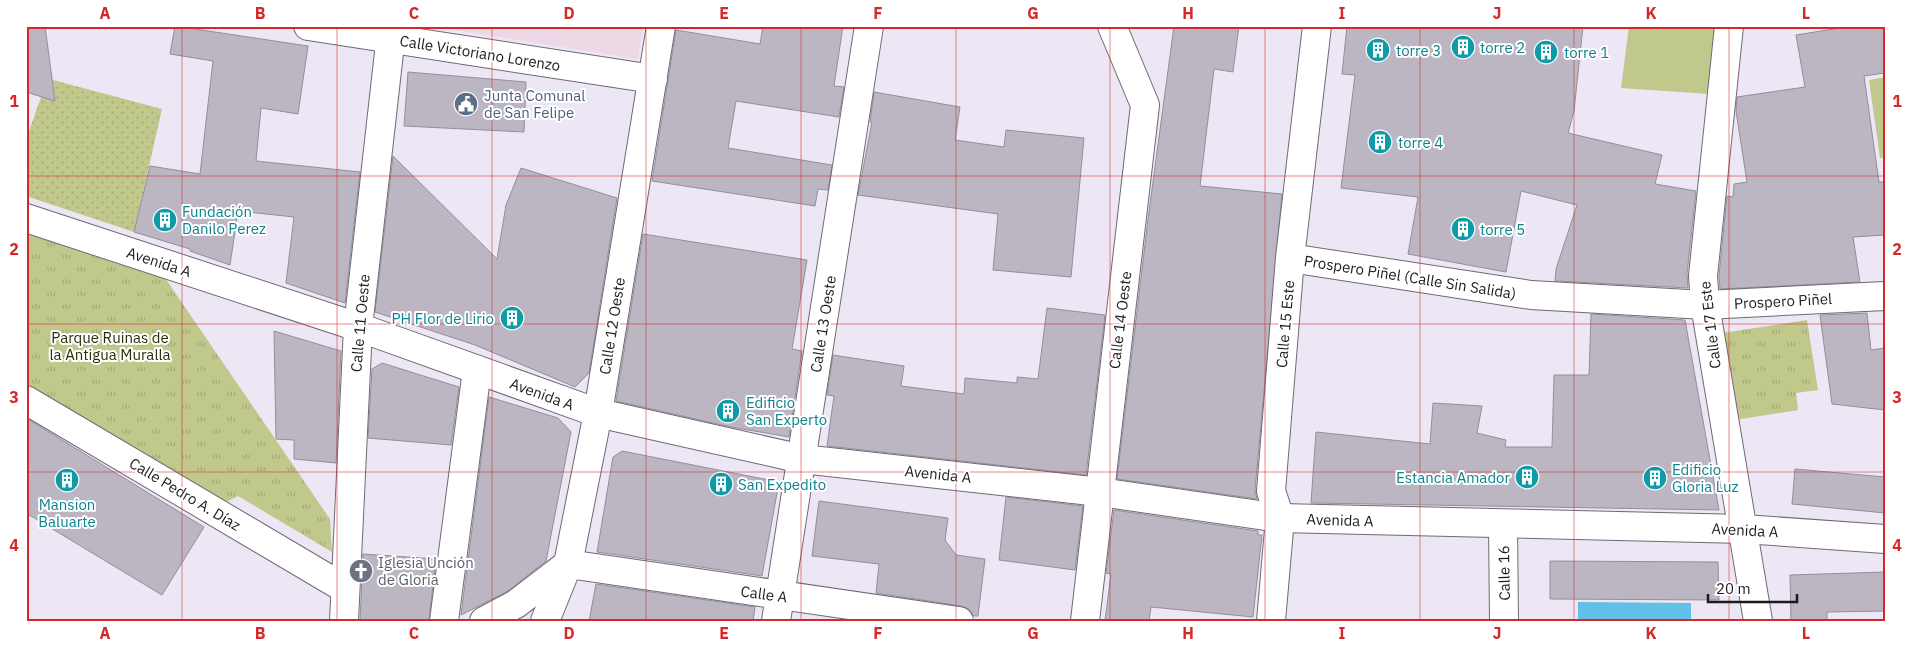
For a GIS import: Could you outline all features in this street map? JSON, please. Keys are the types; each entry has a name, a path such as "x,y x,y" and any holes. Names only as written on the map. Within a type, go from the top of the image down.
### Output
{"street":[{"name":"Calle Victoriano Lorenzo","path":"308,26 392,33 653,79"},
{"name":"Calle 12 Oeste","path":"545,621 568,564 598,413 662,26"},
{"name":"Calle 13 Oeste","path":"778,609 869,26"},
{"name":"Calle 14 Oeste","path":"1085,621 1145,105 1112,26"},
{"name":"Calle 15 Este","path":"1271,621 1280,518 1272,491 1290,258 1317,26"},
{"name":"Calle 17 Este","path":"1730,26 1703,276 1704,305 1744,529 1758,621"},
{"name":"Calle 11 Oeste","path":"344,621 344,588 358,328 392,33"},
{"name":"Avenida A","path":"26,218 358,328 598,413 802,459 1100,492 1280,518 1744,529 1885,539"},
{"name":"Prospero Piñel (Calle Sin Salida)","path":"1290,258 1531,295"},
{"name":"Prospero Piñel","path":"1531,295 1704,305 1885,296"},
{"path":"444,621 477,370"},
{"name":"Calle Pedro A. Díaz","path":"26,400 344,588"},
{"name":"Calle 16","path":"1503,524 1504,621"},
{"path":"484,621 516,604 568,564"},
{"name":"Calle A","path":"568,564 778,609 959,621"}],"shaded area":[{"path":"429,26 643,26 638,59"}],"green space":[{"path":"1629,26 1715,26 1709,94 1621,88"},
{"path":"1885,77 1885,157 1880,158 1869,80"},
{"path":"53,80 162,109 134,232 26,196 26,140 41,97 55,100"},
{"name":"Parque Ruinas de la Antigua Muralla","path":"26,233 165,278 330,519 332,552 238,496 217,507 26,389"},
{"path":"1807,320 1818,390 1796,393 1798,410 1735,420 1722,333"}],"water":[{"path":"1578,602 1691,603 1691,621 1578,621"}],"building":[{"path":"26,26 45,26 55,101 26,92"},
{"path":"175,26 308,46 298,114 261,108 256,161 360,172 345,303 286,283 294,217 238,211 230,265 190,251 190,249 134,232 150,166 200,174 213,61 170,54"},
{"path":"763,26 843,26 834,86 844,87 839,117 736,101 728,148 832,165 828,190 818,189 815,206 652,181 676,30 760,44"},
{"path":"1174,26 1239,26 1233,72 1214,69 1200,186 1282,194 1255,490 1257,499 1117,479 1148,219"},
{"path":"1347,26 1583,26 1574,111 1568,133 1662,155 1655,184 1696,191 1687,274 1688,288 1555,281 1556,269 1577,205 1521,191 1506,272 1408,254 1418,197 1341,188 1355,75 1342,74"},
{"path":"1852,26 1885,26 1885,73 1864,76 1879,182 1885,182 1885,235 1853,237 1860,282 1720,289 1719,276 1727,196 1733,197 1734,184 1747,182 1736,111 1737,97 1805,87 1796,35"},
{"name":"Junta Comunal de San Felipe","path":"408,72 526,82 524,132 404,126"},
{"path":"874,92 960,107 955,140 1004,147 1006,130 1084,138 1071,277 993,270 998,214 858,195 872,122 870,122"},
{"path":"393,156 497,259 506,205 521,168 617,198 589,373 575,387 475,345 375,312"},
{"path":"643,234 807,260 792,349 802,351 789,437 731,427 616,401"},
{"path":"1047,308 1105,315 1086,475 827,446 834,396 827,395 833,355 904,366 901,386 964,394 965,378 1017,383 1017,377 1038,379"},
{"path":"1867,313 1871,350 1885,348 1885,410 1832,404 1820,315"},
{"path":"1591,314 1685,320 1719,510 1311,503 1316,432 1430,444 1433,403 1482,406 1477,433 1506,440 1505,447 1552,447 1554,375 1589,375"},
{"path":"274,331 341,351 336,463 294,459 294,440 276,439"},
{"path":"382,363 459,387 451,445 368,438 372,369"},
{"path":"489,397 558,418 571,432 546,561 508,591 461,615"},
{"path":"26,418 204,527 162,595 26,513"},
{"path":"622,451 779,482 762,576 597,552 613,457"},
{"path":"1795,469 1885,477 1885,513 1792,504"},
{"path":"1006,497 1083,506 1075,570 999,560"},
{"path":"819,501 948,518 945,540 956,555 985,559 978,616 974,616 969,609 961,606 876,593 879,564 812,556"},
{"path":"1114,510 1258,531 1258,535 1262,535 1253,617 1151,607 1149,621 1105,621 1111,574 1106,573"},
{"path":"363,554 436,559 429,621 360,621"},
{"path":"1550,561 1718,562 1719,600 1550,599"},
{"path":"1885,572 1885,611 1827,612 1827,621 1791,621 1790,575"},
{"path":"596,584 755,607 753,621 589,621"}],"place":[{"name":"torre 2","path":"1463,47"},
{"name":"torre 3","path":"1378,50"},
{"name":"torre 1","path":"1546,52"},
{"name":"Junta Comunal de San Felipe","path":"466,104"},
{"name":"torre 4","path":"1380,142"},
{"name":"Fundación Danilo Perez","path":"165,220"},
{"name":"torre 5","path":"1463,229"},
{"name":"PH Flor de Lirio","path":"512,318"},
{"name":"Edificio San Experto","path":"728,411"},
{"name":"Estancia Amador","path":"1527,477"},
{"name":"Edificio Gloria Luz","path":"1655,478"},
{"name":"Mansion Baluarte","path":"67,480"},
{"name":"San Expedito","path":"721,484"},
{"name":"Iglesia Unción de Gloria","path":"361,571"}]}
